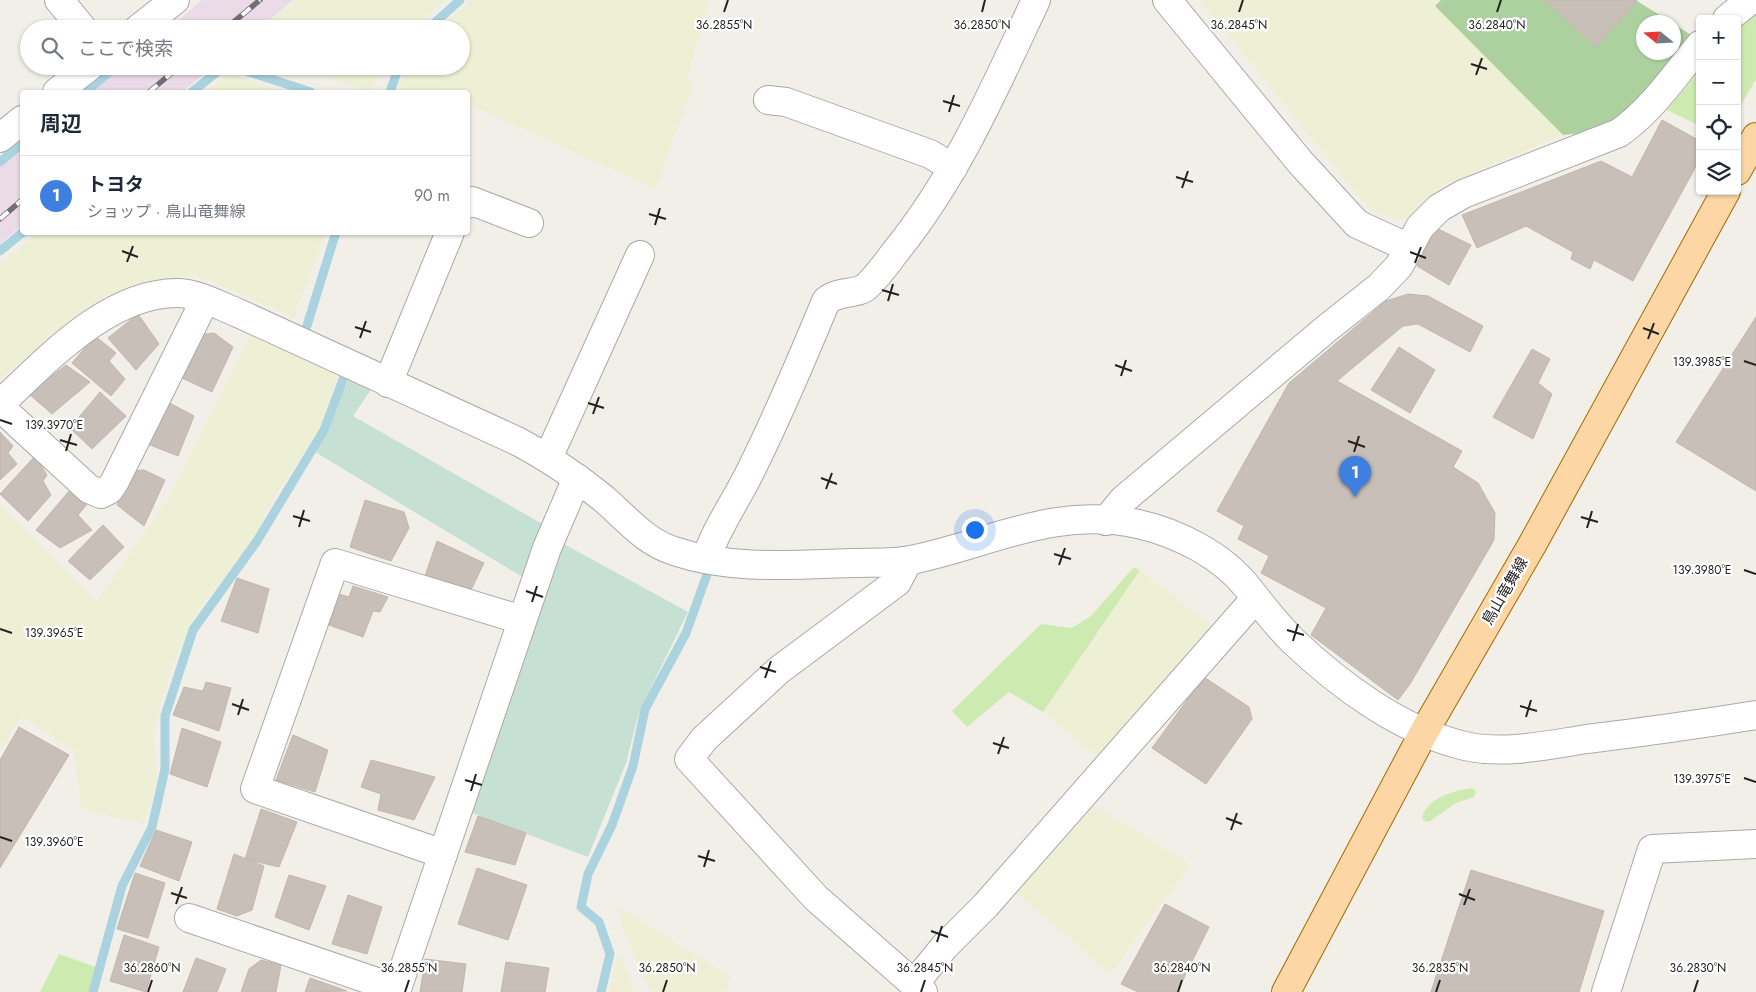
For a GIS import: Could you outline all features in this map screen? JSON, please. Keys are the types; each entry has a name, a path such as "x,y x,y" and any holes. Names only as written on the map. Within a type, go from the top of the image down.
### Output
{"main road":[{"path":"1741,164 1756,137"},
{"name":"鳥山竜舞線","path":"1286,992 1424,732 1532,545 1724,195"}],"street":[{"path":"60,0 76,20"},
{"path":"149,20 175,0"},
{"path":"706,560 711,542 750,473 796,374 826,301 833,295 866,288 916,227 953,168 985,108 1036,0"},
{"path":"1167,0 1300,162 1357,224 1409,248"},
{"path":"1731,15 1750,0"},
{"path":"1106,521 1123,500 1326,329 1379,287 1399,266 1420,227 1439,208 1463,194 1619,133 1638,120 1696,50"},
{"path":"60,90 79,75"},
{"path":"768,100 786,102 930,154 953,168"},
{"path":"0,138 20,122"},
{"path":"470,202 472,201 530,224"},
{"path":"388,383 449,235"},
{"path":"548,458 640,254"},
{"path":"205,300 109,490 101,494 89,489 0,405 49,358 110,311 149,297 178,293 205,300 519,442 548,458 577,478 654,544 706,560 760,566 908,561 1033,526 1082,520 1135,524 1193,545 1222,563 1247,586 1255,598 1291,638 1353,690 1424,732 1465,746 1512,749 1756,716"},
{"path":"190,918 397,991 547,548 577,478"},
{"path":"908,561 897,582 779,670 704,739 690,759 816,898 919,988 945,946 986,905 1255,598"},
{"path":"443,854 255,790 335,563 522,620"},
{"path":"1606,992 1652,849 1756,844"}],"shaded area":[{"path":"202,0 293,0 270,20 179,20"},
{"path":"111,75 203,75 184,90 92,90"},
{"path":"20,150 20,227 0,244 0,166"}],"green space":[{"path":"294,0 445,0 423,20 270,20"},
{"path":"471,0 709,0 687,79 693,86 655,189 470,105 470,90 400,90 404,75 470,75 470,20 449,20"},
{"path":"1199,0 1441,0 1435,6 1563,135 1439,187 1411,223 1371,211"},
{"path":"1441,0 1544,0 1596,47 1637,1 1660,15 1636,15 1636,60 1670,60 1627,112 1591,132 1563,135 1435,6"},
{"path":"1756,9 1756,79 1741,105 1741,60 1741,21"},
{"path":"1681,29 1691,35 1681,47"},
{"path":"229,75 233,75 277,90 210,90"},
{"path":"323,75 378,75 370,90 364,90"},
{"path":"1696,75 1696,124 1667,110"},
{"path":"36,235 323,235 294,318 196,275 105,296 0,379 0,264"},
{"path":"253,329 338,373 320,429 274,498 251,544 199,609 173,665 153,730 157,781 144,824 81,809 74,750 21,717 0,752 0,504 97,601 166,502"},
{"path":"349,378 372,388 353,416 546,526 524,578 315,452"},
{"path":"564,544 688,612 639,712 626,763 588,857 469,812"},
{"path":"1134,567 1140,570 1043,712 1009,692 967,727 952,711 1041,624 1072,628 1091,616"},
{"path":"1140,570 1212,626 1100,759 1043,712"},
{"path":"1473,788 1476,792 1474,797 1456,803 1430,821 1426,822 1422,818 1429,805 1435,800 1450,793"},
{"path":"1088,802 1191,864 1110,974 1010,887"},
{"path":"618,907 731,976 726,992 650,992 623,931"},
{"path":"59,954 104,970 92,992 40,992"},
{"path":"617,956 623,959 634,992 609,992"}],"building":[{"path":"1544,0 1636,0 1637,1 1596,47"},
{"path":"1662,120 1696,139 1696,166 1633,281 1594,260 1590,269 1571,259 1573,252 1526,226 1477,248 1462,215 1601,161 1632,177"},
{"path":"1436,228 1471,245 1449,285 1417,266"},
{"path":"1408,294 1428,296 1483,326 1470,352 1418,324 1403,326 1337,381 1462,451 1453,467 1478,483 1495,513 1494,540 1410,684 1398,700 1311,635 1326,608 1261,573 1269,556 1238,539 1244,526 1217,511 1289,383 1386,301"},
{"path":"138,314 159,344 136,370 108,338"},
{"path":"1756,317 1756,491 1676,442"},
{"path":"214,333 233,347 212,392 182,378 199,335"},
{"path":"95,336 116,353 109,361 125,379 111,396 72,363"},
{"path":"1399,347 1435,370 1410,413 1371,390"},
{"path":"1532,349 1550,359 1538,383 1552,394 1533,439 1493,417"},
{"path":"66,365 90,382 52,414 29,394"},
{"path":"100,392 126,416 92,449 70,428"},
{"path":"166,401 194,416 178,456 145,443"},
{"path":"0,432 13,446 8,453 17,464 0,480"},
{"path":"35,456 47,475 43,481 51,495 28,521 0,494"},
{"path":"144,470 165,480 144,526 117,505 131,471"},
{"path":"70,490 88,503 78,515 92,530 60,548 36,530"},
{"path":"365,500 404,512 409,528 391,561 350,547"},
{"path":"103,525 124,547 90,580 68,561"},
{"path":"437,541 484,563 469,594 425,576"},
{"path":"237,578 269,589 258,633 221,621"},
{"path":"353,586 388,597 380,612 373,611 363,637 329,625 338,594 349,597"},
{"path":"1204,677 1249,707 1252,719 1206,784 1152,748"},
{"path":"206,682 231,688 219,731 173,715 184,687 203,691"},
{"path":"19,727 69,755 0,868 0,760"},
{"path":"182,728 221,742 207,787 170,774"},
{"path":"293,735 328,750 315,792 276,780"},
{"path":"371,760 435,777 414,820 378,810 381,794 361,787"},
{"path":"261,809 297,822 279,867 245,859"},
{"path":"478,816 526,833 515,865 465,852"},
{"path":"156,830 192,842 179,881 140,866"},
{"path":"234,854 264,866 252,910 237,916 217,909"},
{"path":"477,868 527,885 508,940 458,924"},
{"path":"1471,870 1604,911 1579,992 1431,992"},
{"path":"135,873 165,883 148,938 117,929"},
{"path":"289,875 326,886 309,930 275,917"},
{"path":"348,895 382,907 367,954 332,944"},
{"path":"1165,904 1209,927 1177,992 1138,992 1121,984"},
{"path":"124,935 159,947 146,992 110,981"},
{"path":"196,958 226,969 217,992 183,992"},
{"path":"425,959 466,964 462,992 420,992"},
{"path":"261,960 281,965 276,992 241,992 249,969"},
{"path":"506,962 549,968 545,992 501,992"},
{"path":"310,978 347,991 305,992"}],"waterway":[{"path":"438,20 460,0"},
{"path":"87,90 106,75"},
{"path":"194,90 213,75"},
{"path":"259,75 305,90"},
{"path":"391,90 396,75"},
{"path":"0,162 20,145"},
{"path":"0,251 20,234"},
{"path":"305,332 335,235"},
{"path":"93,992 122,886 152,827 165,769 165,716 193,630 257,541 324,430 345,374"},
{"path":"601,992 610,954 599,922 581,907 588,874 612,825 633,766 645,709 686,633 709,569"}],"railway":[{"path":"236,20 260,0"},
{"path":"151,90 169,75"},
{"path":"0,219 20,202"}],"place":[{"name":"トヨタ","path":"1355,497"}]}
